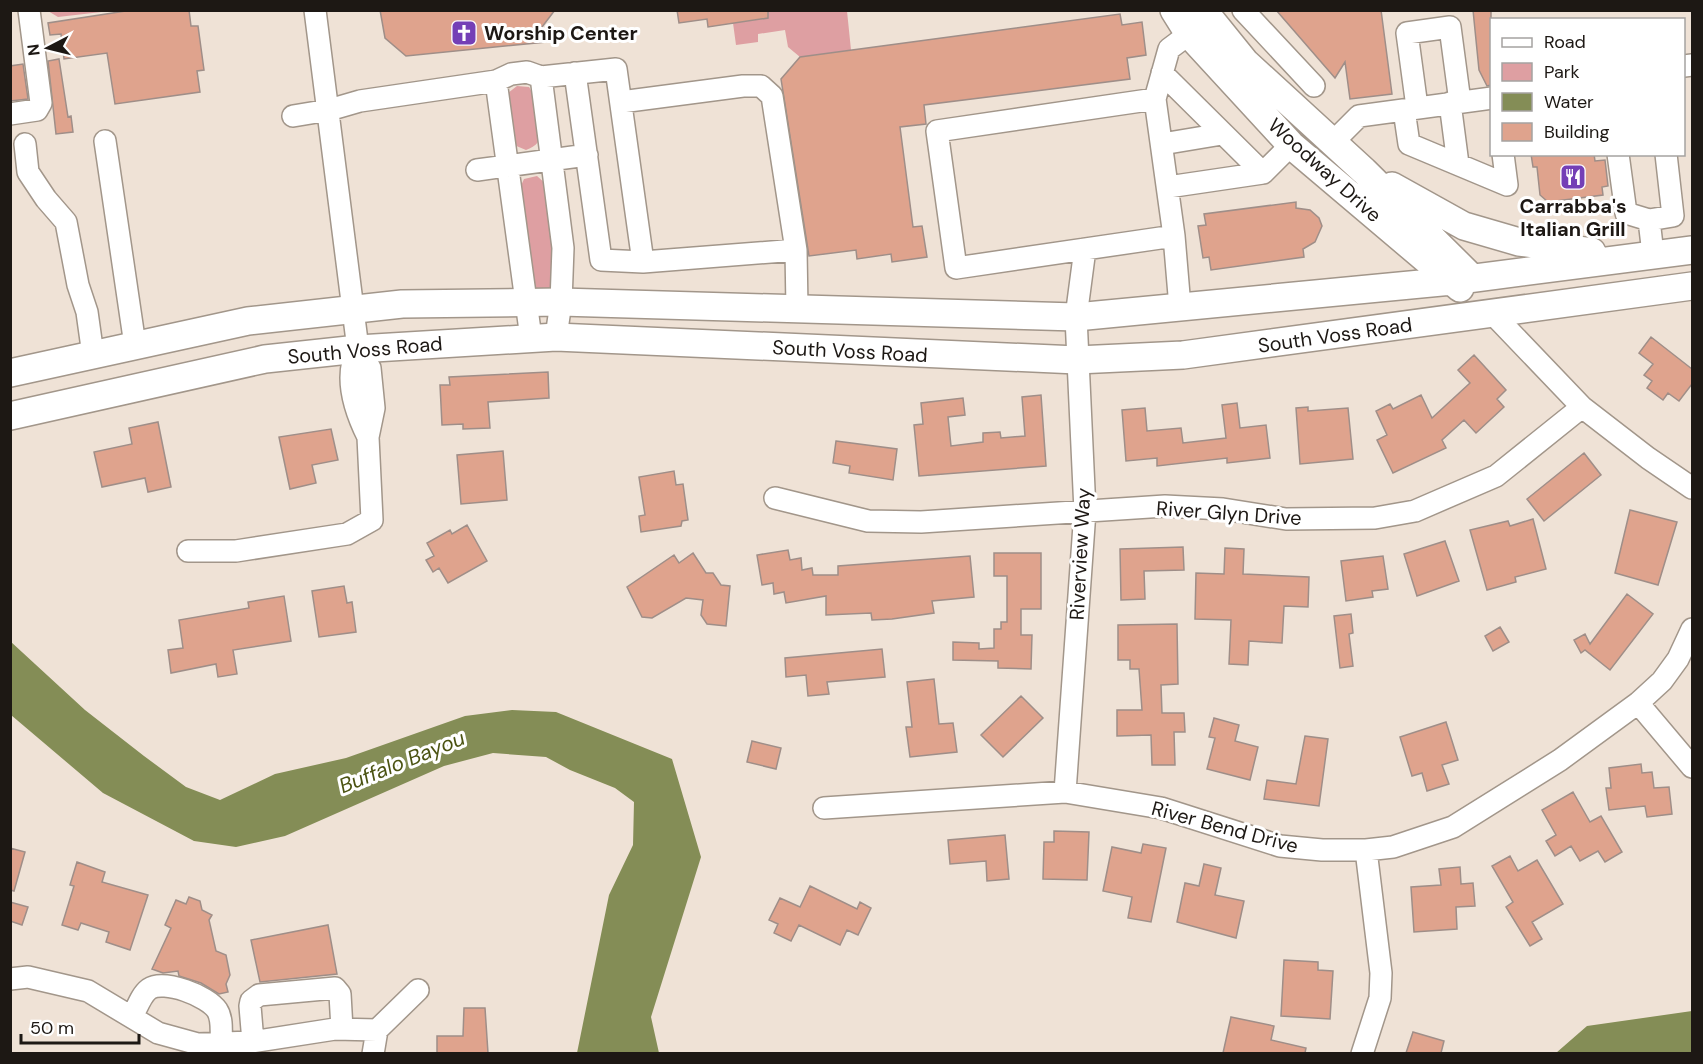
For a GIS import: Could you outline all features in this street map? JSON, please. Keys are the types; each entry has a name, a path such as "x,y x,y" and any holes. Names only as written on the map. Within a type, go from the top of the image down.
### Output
{"main road":[{"name":"Woodway Drive","path":"1174,10 1203,18 1245,62 1364,171 1492,313"},
{"name":"Woodway Drive","path":"1203,18 1291,145 1462,280"},
{"path":"1364,171 1464,226 1519,242 1575,252 1653,254"},
{"name":"South Voss Road","path":"10,373 248,321 355,307 402,304 561,302 1076,317 1462,280 1692,250"},
{"name":"South Voss Road","path":"10,416 265,359 358,349 544,338 1077,360 1183,355 1692,286"},
{"path":"796,349 797,308"},
{"path":"93,355 99,369 125,390"}],"street":[{"path":"10,114 37,110 41,103 29,10"},
{"path":"188,551 236,551 347,534 372,520 368,437 374,408 370,368 358,349 355,307 315,10"},
{"path":"1243,10 1314,86"},
{"path":"1180,307 1174,236 1155,99 1169,49 1203,18"},
{"path":"1458,164 1450,27 1407,33 1411,108 1409,144 1507,185 1503,156"},
{"path":"293,116 329,110 360,101 496,81 511,74 527,72 541,77 616,69 643,262"},
{"path":"575,73 601,260 643,262 796,250"},
{"path":"1162,73 1263,173"},
{"path":"541,77 563,248 561,302 544,338"},
{"path":"496,81 528,303 544,338"},
{"path":"621,102 761,86 772,96 796,250 797,308"},
{"path":"1332,143 1359,116 1490,98"},
{"path":"1155,99 937,131 956,268 1174,236"},
{"path":"1162,144 1222,134"},
{"path":"105,141 135,345"},
{"path":"25,144 28,172 46,199 66,222 78,285 87,312 93,355"},
{"path":"1168,187 1263,173 1291,145"},
{"path":"477,170 586,155"},
{"path":"1618,156 1626,213 1649,220 1673,216 1665,156"},
{"path":"1649,220 1653,254"},
{"name":"Riverview Way","path":"1065,792 1085,511 1076,317 1085,249"},
{"name":"Woodway Drive","path":"1492,313 1582,407 1647,458 1692,488"},
{"name":"River Glyn Drive","path":"775,498 868,520 921,522 1166,506 1223,509 1286,519 1375,518 1415,511 1496,476 1582,407"},
{"name":"River Bend Drive","path":"824,808 1065,792 1161,808 1280,846 1366,850 1403,844 1454,827 1560,760 1638,703 1662,681 1678,659 1692,629"},
{"path":"1638,703 1692,767"},
{"path":"1362,1053 1380,998 1381,973 1366,850"},
{"path":"10,979 28,977 88,991 158,1033 198,1044 253,1042 342,1029 378,1030"},
{"path":"132,1017 146,991 154,986 177,988 208,1001 216,1008 220,1015 221,1043"},
{"path":"253,1042 250,1006 251,1001 259,995 335,988 340,994 342,1029"},
{"path":"373,1053 378,1030 418,990"}],"green space":[{"path":"776,10 847,11 851,50 800,57 788,47 785,30 758,34 758,42 736,45 733,23 761,19 760,12"},
{"path":"48,11 110,11 58,17"},
{"path":"517,86 529,87 537,106 540,123 538,142 526,150 514,145 508,93"},
{"path":"537,176 547,185 555,244 552,291 535,290 519,190 524,179"}],"water":[{"name":"Buffalo Bayou","path":"10,641 85,710 144,756 186,787 220,800 275,774 346,758 465,716 512,710 556,712 672,759 701,857 651,1017 659,1053 577,1053 609,895 633,845 634,802 615,788 570,770 546,757 493,753 444,766 285,836 236,847 194,841 103,793 11,715"},
{"path":"1692,1011 1692,1053 1556,1053 1587,1026"}],"building":[{"path":"132,10 189,10 191,26 198,26 204,70 197,71 200,92 115,104 107,53 64,59 61,34 50,35 48,23"},
{"name":"Worship Center","path":"380,10 555,10 542,27 546,42 406,56 385,38"},
{"path":"677,10 768,10 768,18 708,27 707,19 679,23"},
{"path":"1276,10 1381,10 1392,94 1350,99 1345,62 1335,78"},
{"path":"1473,10 1491,10 1490,85 1487,86 1479,70"},
{"path":"1120,14 1122,25 1142,22 1146,55 1127,58 1130,79 924,105 926,124 900,127 913,227 922,226 927,257 892,262 891,254 857,259 856,250 809,256 781,79 800,57"},
{"path":"59,59 68,117 71,116 73,132 56,134 48,61"},
{"path":"23,64 28,99 10,101 10,66"},
{"name":"Carrabba's Italian Grill","path":"1531,156 1594,156 1595,161 1605,160 1608,186 1602,187 1603,195 1548,202 1540,195 1537,167 1533,167"},
{"path":"1296,202 1296,208 1310,210 1319,218 1322,226 1315,242 1303,249 1304,257 1211,270 1209,257 1203,258 1198,226 1206,225 1204,214"},
{"path":"1651,337 1692,369 1692,384 1679,401 1668,393 1663,400 1647,388 1652,381 1644,375 1653,364 1639,353"},
{"path":"1474,355 1506,390 1497,399 1504,407 1476,433 1464,420 1442,440 1446,448 1393,473 1377,440 1387,435 1376,411 1390,404 1393,409 1421,395 1432,418 1470,383 1458,370"},
{"path":"548,372 549,398 488,402 490,428 463,429 463,424 442,425 440,385 450,385 449,377"},
{"path":"1041,395 1046,466 919,476 914,425 923,424 921,403 963,398 965,415 948,417 951,446 983,442 983,433 1000,432 1001,438 1025,436 1022,397"},
{"path":"1237,403 1240,428 1266,425 1270,458 1227,463 1227,458 1157,466 1157,458 1126,461 1122,410 1145,408 1147,431 1181,428 1183,443 1226,438 1222,405"},
{"path":"1308,407 1308,411 1348,408 1353,459 1300,464 1296,408"},
{"path":"158,422 171,487 148,492 145,478 102,487 94,452 132,444 129,428"},
{"path":"331,429 338,460 312,465 316,483 290,489 279,437"},
{"path":"836,441 897,449 893,480 849,473 850,466 833,463"},
{"path":"503,451 507,500 461,504 457,455"},
{"path":"1584,453 1601,475 1544,521 1527,499"},
{"path":"674,471 676,485 683,484 688,520 682,521 681,526 641,532 639,516 645,515 639,477"},
{"path":"1630,510 1677,522 1658,585 1615,573"},
{"path":"1533,519 1546,569 1515,577 1516,582 1487,590 1470,530 1508,521 1510,526"},
{"path":"467,525 487,561 448,583 439,568 433,572 426,560 434,556 427,543 450,530 452,534"},
{"path":"1445,541 1459,581 1417,596 1404,554"},
{"path":"1183,547 1184,570 1144,571 1145,599 1121,600 1120,549"},
{"path":"1225,548 1244,549 1243,574 1309,577 1308,607 1284,606 1282,643 1249,641 1248,665 1229,664 1231,620 1195,619 1196,573 1224,574"},
{"path":"788,550 790,560 801,558 802,570 812,568 813,575 838,575 838,566 970,556 974,597 932,601 934,613 892,619 872,620 871,613 826,615 826,596 786,603 784,592 774,594 773,583 762,585 757,555"},
{"path":"693,553 706,573 713,573 721,585 730,586 726,626 707,624 701,615 703,600 686,598 652,618 642,617 627,587 674,555 679,563"},
{"path":"994,553 1041,553 1041,609 1021,609 1021,635 1032,635 1031,669 998,668 998,661 953,660 953,642 979,643 979,649 994,648 994,629 1001,629 1001,622 1007,622 1007,576 994,576"},
{"path":"1383,556 1388,589 1372,591 1373,597 1346,601 1341,561"},
{"path":"344,586 347,603 352,602 356,632 319,637 312,591"},
{"path":"1627,594 1653,614 1610,670 1585,650 1581,653 1574,640 1585,634 1590,644"},
{"path":"284,596 291,641 233,650 237,674 218,677 216,664 171,673 168,650 183,648 179,620 249,608 248,602"},
{"path":"1351,614 1353,633 1349,634 1353,666 1340,668 1334,616"},
{"path":"1177,624 1178,684 1161,685 1162,713 1184,713 1185,732 1174,732 1175,765 1152,765 1151,735 1117,736 1117,710 1142,710 1139,669 1130,669 1130,660 1118,660 1118,625"},
{"path":"1500,627 1509,642 1493,651 1485,636"},
{"path":"882,649 885,677 827,682 829,694 808,696 806,675 786,677 785,658"},
{"path":"934,679 939,724 953,723 957,752 910,757 906,727 912,727 907,682"},
{"path":"1021,696 1043,718 1003,757 981,735"},
{"path":"1214,718 1239,725 1235,741 1258,747 1250,780 1207,769 1215,738 1209,737"},
{"path":"1446,722 1458,760 1442,765 1449,784 1427,791 1422,773 1412,776 1400,737"},
{"path":"1305,736 1328,739 1319,806 1264,799 1267,780 1296,784"},
{"path":"752,741 781,748 776,769 747,762"},
{"path":"1641,764 1642,773 1652,772 1654,788 1669,787 1672,814 1647,817 1645,806 1609,810 1606,788 1611,788 1609,768"},
{"path":"1573,792 1590,822 1601,816 1622,852 1605,862 1598,851 1580,861 1571,846 1555,856 1546,841 1556,835 1542,810"},
{"path":"1054,831 1089,832 1087,880 1043,879 1044,842 1054,842"},
{"path":"1005,835 1009,879 987,881 986,861 950,864 948,840"},
{"path":"1143,844 1166,848 1151,922 1128,918 1132,897 1103,891 1112,847 1141,853"},
{"path":"10,848 25,852 14,891 10,890"},
{"path":"1510,856 1518,871 1537,860 1563,904 1532,922 1542,939 1530,946 1506,907 1513,902 1492,866"},
{"path":"77,862 105,872 102,882 148,895 130,950 106,942 109,932 81,923 78,930 62,925 74,886 70,885"},
{"path":"1204,864 1221,868 1215,895 1244,901 1236,938 1177,922 1185,883 1199,886"},
{"path":"1460,867 1461,884 1473,883 1475,906 1456,907 1457,929 1414,932 1411,887 1441,885 1439,869"},
{"path":"810,886 857,909 860,902 871,908 858,935 847,930 840,945 799,925 791,941 774,933 778,924 769,920 780,898 800,907"},
{"path":"189,897 200,901 202,910 212,915 209,920 216,951 226,955 230,975 226,984 228,992 219,994 201,983 179,976 178,971 163,973 152,969 171,928 165,925 176,900 186,904"},
{"path":"10,902 28,907 22,925 10,921"},
{"path":"328,925 337,974 260,982 251,940"},
{"path":"1284,960 1318,962 1318,970 1333,971 1330,1019 1281,1016"},
{"path":"464,1008 485,1008 488,1053 437,1053 437,1036 463,1036"},
{"path":"1231,1017 1274,1026 1271,1040 1306,1048 1305,1053 1223,1053"},
{"path":"1413,1032 1444,1041 1441,1053 1406,1053"}],"place":[{"name":"Worship Center","path":"464,33"},
{"name":"Carrabba's Italian Grill","path":"1573,177"}]}
